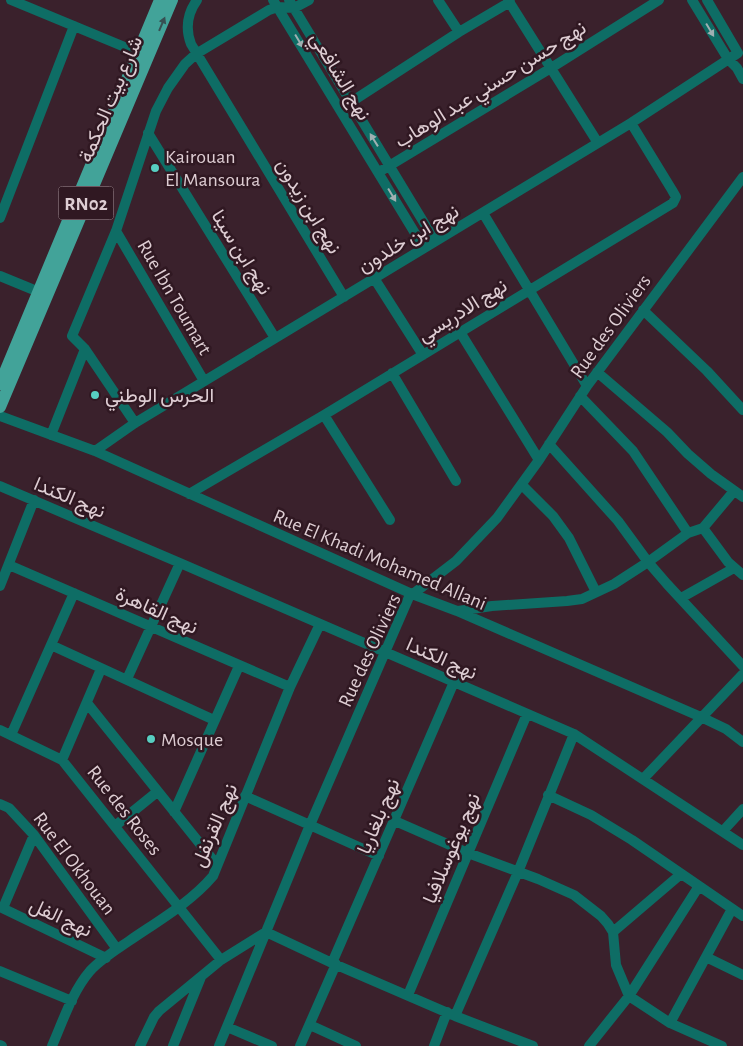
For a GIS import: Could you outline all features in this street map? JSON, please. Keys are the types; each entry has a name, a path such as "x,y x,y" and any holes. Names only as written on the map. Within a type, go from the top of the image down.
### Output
{"main road":[{"name":"شارع بيت الحكمة","path":"0,407 143,54 160,0"},
{"name":"شارع بيت الحكمة","path":"1,379 143,54 172,0"}],"street":[{"path":"11,0 143,54"},
{"name":"نهج ابن زيدون","path":"197,0 191,11 186,29 191,44 344,297"},
{"path":"134,423 85,349 72,336 116,232 156,111 168,88 185,64 196,54 275,4 291,4 309,0"},
{"path":"438,0 459,32"},
{"name":"نهج حسن حسني عبد الوهاب","path":"379,172 659,0"},
{"path":"692,0 728,59 741,74"},
{"path":"707,0 738,53 741,74"},
{"path":"340,109 509,1 598,144"},
{"name":"نهج الشافعي","path":"275,4 424,248"},
{"name":"نهج الشافعي","path":"291,4 435,241"},
{"path":"0,218 74,26"},
{"name":"نهج ابن خلدون","path":"95,451 134,423 598,144 738,53"},
{"name":"نهج الادريسي","path":"189,494 324,415 673,203 676,197 631,123"},
{"name":"نهج ابن سينا","path":"148,133 275,338"},
{"name":"Rue des Oliviers","path":"219,1046 310,825 412,594 462,555 497,518 522,485 597,372 743,177"},
{"path":"483,213 587,386"},
{"name":"Rue Ibn Toumart","path":"116,232 204,381"},
{"path":"0,276 39,292"},
{"path":"374,278 423,355"},
{"path":"643,310 707,370 743,410"},
{"path":"460,332 539,460"},
{"path":"51,434 85,349"},
{"path":"457,611 582,598 614,584 688,533 703,528 738,494 688,454 667,432 597,372"},
{"path":"392,373 456,481"},
{"path":"580,396 632,451 688,533"},
{"path":"324,415 390,520"},
{"name":"Rue El Khadi Mohamed Allani","path":"0,416 95,451 412,594 457,611 701,717 726,729 743,742"},
{"path":"549,444 618,521 648,562 743,666"},
{"path":"522,485 553,516 569,538 596,592"},
{"name":"نهج الكندا","path":"0,486 574,734 743,845"},
{"path":"0,586 34,500"},
{"path":"681,598 740,572 728,562 703,528"},
{"path":"127,679 180,563"},
{"name":"نهج القاهرة","path":"9,565 290,687"},
{"path":"11,735 74,593"},
{"name":"نهج القرنفل","path":"52,1046 72,1001 85,978 92,970 117,949 178,908 204,887 213,876 290,687 320,624"},
{"path":"51,645 214,720"},
{"path":"174,812 239,666"},
{"path":"62,760 101,669"},
{"path":"643,779 743,674"},
{"name":"نهج بلغاريا","path":"300,1046 454,682"},
{"path":"87,703 217,865"},
{"name":"نهج يوغوسلافيا","path":"408,995 527,714"},
{"name":"Rue des Roses","path":"0,730 62,760 221,960"},
{"path":"434,1046 518,872 574,734"},
{"path":"115,826 157,792"},
{"path":"548,795 591,815 632,840 743,916"},
{"path":"245,796 379,856"},
{"name":"Rue El Okhouan","path":"0,804 9,808 34,835 117,949"},
{"path":"723,831 743,810"},
{"path":"395,821 468,853 546,882 574,895 601,916 613,932 616,965 629,996 670,1023 722,1046"},
{"path":"1,908 34,835"},
{"path":"613,932 681,874"},
{"path":"589,1046 629,996 699,886"},
{"name":"نهج الفل","path":"1,908 106,958"},
{"path":"670,1023 732,910"},
{"path":"140,1046 154,1017 221,960 266,932 451,1014 533,1046"},
{"path":"706,957 743,975"},
{"path":"0,971 72,1001"},
{"path":"173,1046 201,976"},
{"path":"310,1025 345,1044 356,1046"},
{"path":"227,1027 272,1046"}],"place":[{"name":"Kairouan El Mansoura","path":"155,168"},
{"name":"الحرس الوطني","path":"95,395"},
{"name":"Mosque","path":"151,739"}]}
